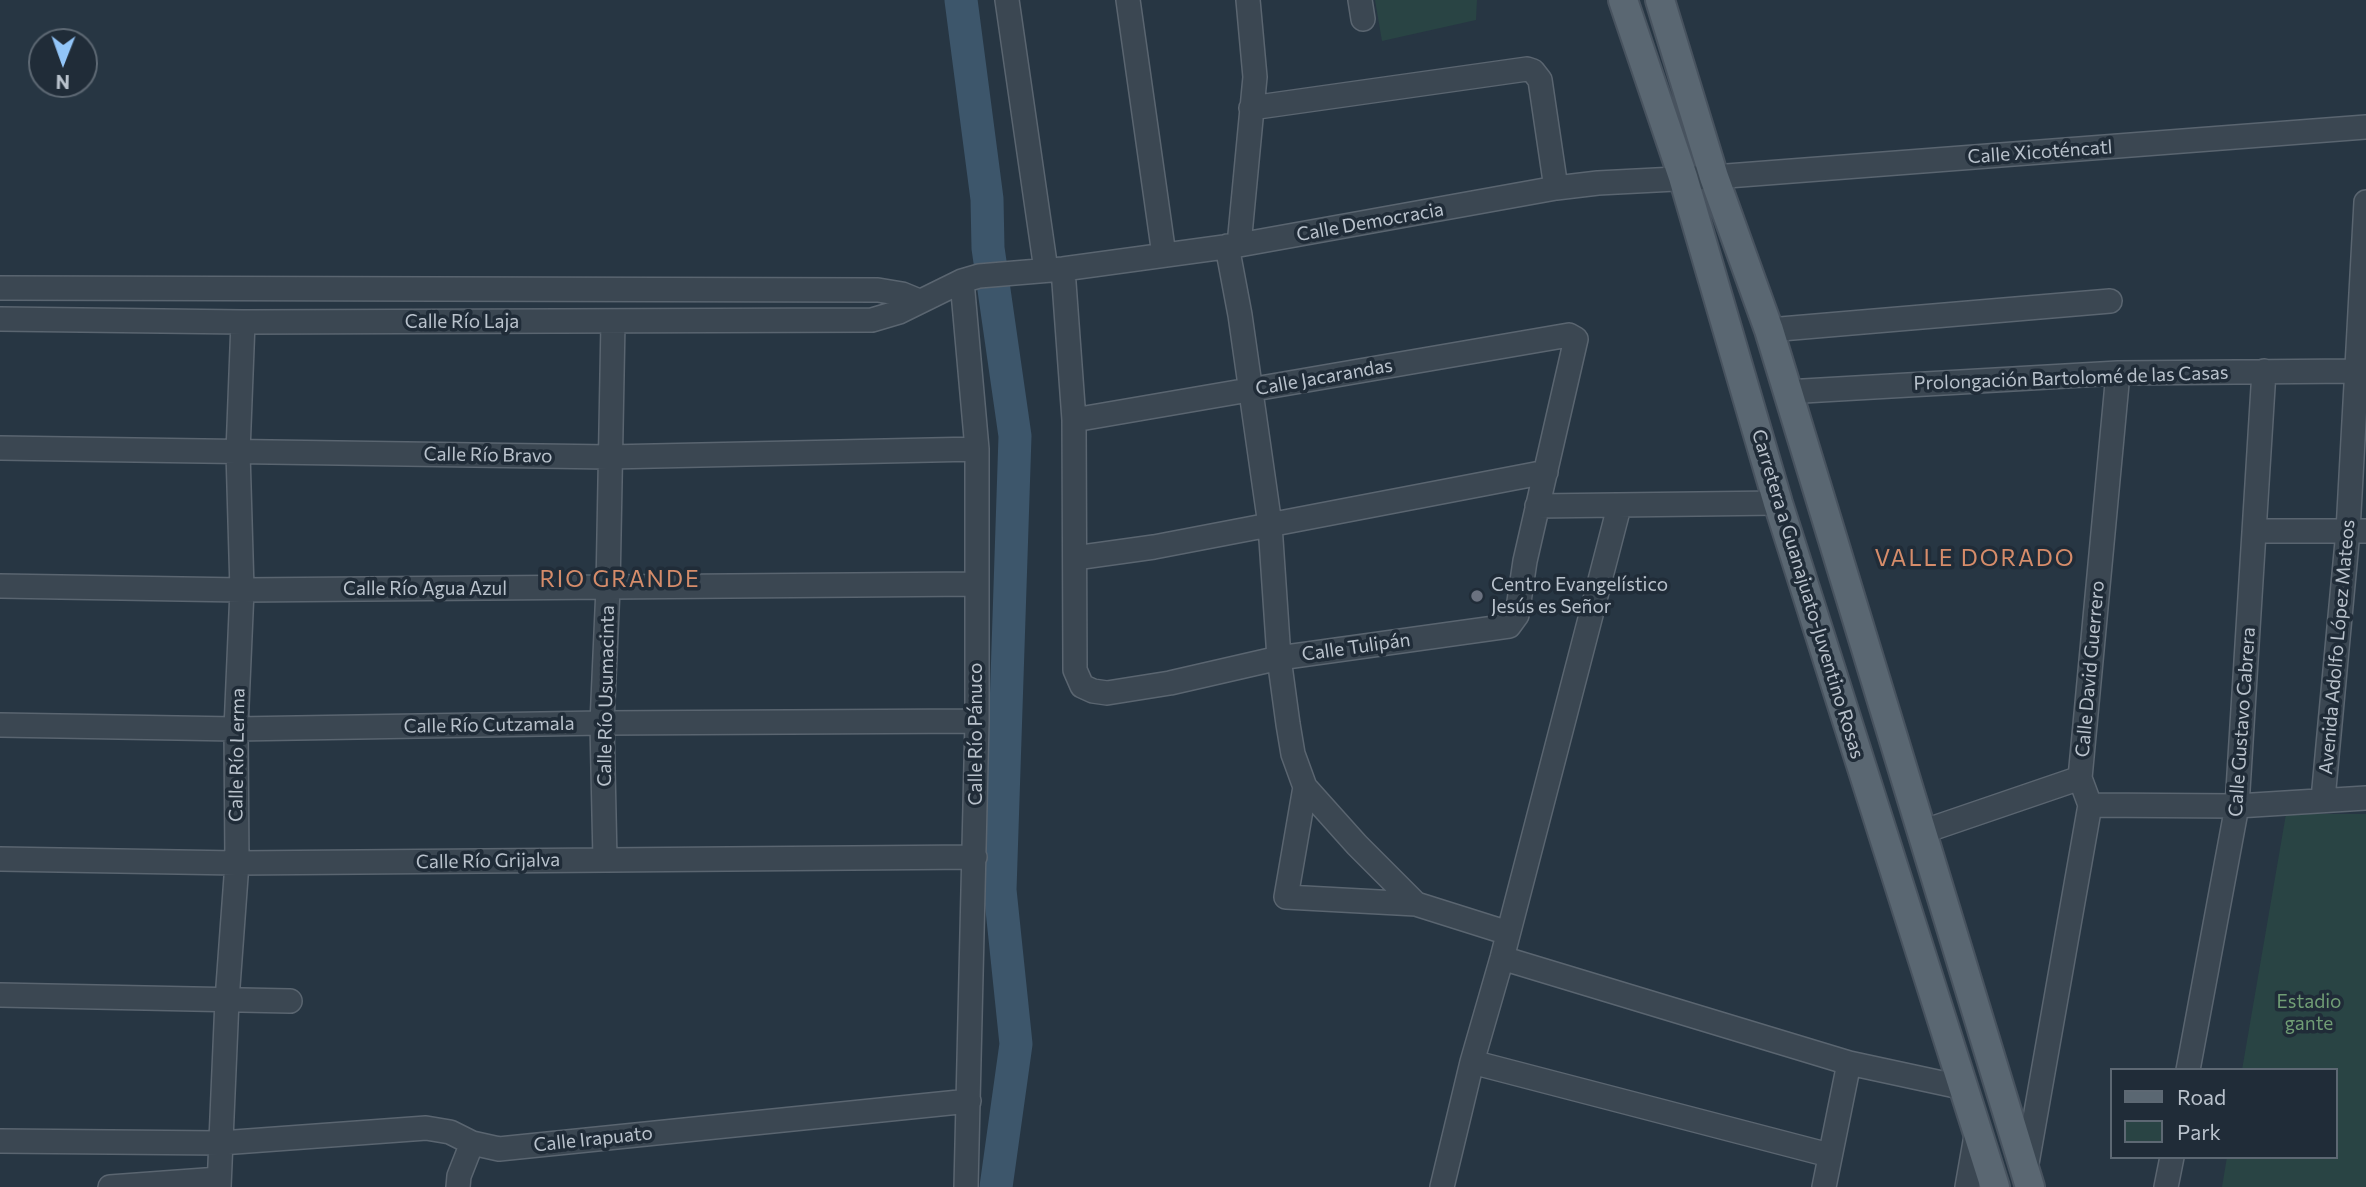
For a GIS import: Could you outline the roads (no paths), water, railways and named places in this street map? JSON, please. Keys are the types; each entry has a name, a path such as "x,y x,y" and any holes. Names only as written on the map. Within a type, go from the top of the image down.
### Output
{"main road":[{"name":"Carretera a Guanajuato-Juventino Rosas","path":"1623,0 1683,177 1778,503 1996,1187"},
{"name":"Carretera a Guanajuato-Juventino Rosas","path":"1660,0 1714,177 1769,330 2028,1178"},
{"path":"1858,752 1893,741"}],"street":[{"path":"1007,0 1045,270 1074,420 1075,558 1154,547 1546,472"},
{"path":"1128,0 1164,255"},
{"path":"1248,0 1255,77 1247,175 1233,246 1270,525 1279,657 1293,754 1305,787 1357,845 1416,904"},
{"path":"1251,108 1527,69 1533,71 1540,80 1556,188"},
{"name":"Calle Xicoténcatl","path":"1714,177 2366,127"},
{"name":"Calle Democracia","path":"970,279 1233,246 1556,188 1683,177 1714,177"},
{"name":"Avenida Adolfo López Mateos","path":"2323,799 2357,531 2355,371 2366,202"},
{"name":"Calle Río Laja","path":"0,319 243,322 872,320 899,313 919,301 970,279"},
{"name":"Calle Río Pánuco","path":"966,1187 977,721 977,449 970,279"},
{"name":"Calle Río Laja","path":"0,288 878,290 902,294 919,301"},
{"path":"1769,330 2110,301"},
{"name":"Calle Río Lerma","path":"219,1183 227,1000 237,863 236,729 242,590 238,452 243,322"},
{"name":"Calle Río Usumacinta","path":"605,860 602,723 608,588 613,322"},
{"name":"Calle Jacarandas","path":"1074,420 1574,336"},
{"name":"Calle Tulipán","path":"1075,558 1075,670 1082,686 1093,691 1107,693 1170,683 1279,657 1509,626 1517,615 1525,561 1576,342 1574,336"},
{"name":"Calle Gustavo Cabrera","path":"2188,1068 2237,806 2264,371"},
{"name":"Prolongación Bartolomé de las Casas","path":"1786,392 2118,373 2355,371"},
{"name":"Calle David Guerrero","path":"2090,805 2080,778 2118,373"},
{"name":"Calle Río Bravo","path":"0,448 609,457 977,449"},
{"path":"1537,506 1778,503"},
{"path":"1442,1187 1472,1062 1502,958 1619,507"},
{"path":"2255,531 2357,531"},
{"name":"Calle Río Agua Azul","path":"0,586 242,590 976,584"},
{"name":"Calle Río Cutzamala","path":"0,724 236,729 977,721"},
{"path":"1922,832 2080,778"},
{"path":"1305,787 1286,897 1416,904 1508,933"},
{"path":"2028,1178 2090,805 2237,806 2366,798"},
{"name":"Calle Río Grijalva","path":"0,859 237,863 975,857"},
{"path":"1502,958 1849,1063 1965,1088"},
{"path":"0,995 290,1001"},
{"path":"1472,1062 1829,1155"},
{"path":"1824,1187 1849,1063"},
{"name":"Calle Irapuato","path":"0,1141 221,1143 426,1128 450,1132 472,1143 499,1149 969,1101"},
{"path":"1967,1187 1977,1130"},
{"path":"458,1187 472,1143"},
{"path":"2166,1187 2172,1159"},
{"path":"110,1187 219,1183"}],"waterway":[{"path":"961,0 987,199 988,248 1015,436 1000,890 1016,1044 996,1187"}],"place":[{"name":"Centro Evangelístico Jesús es Señor","path":"1477,596"}],"district":[{"name":"VALLE DORADO","path":"1975,558"},
{"name":"RIO GRANDE","path":"620,579"}],"park label":[{"name":"Estadio gante","path":"2309,1013"}]}
